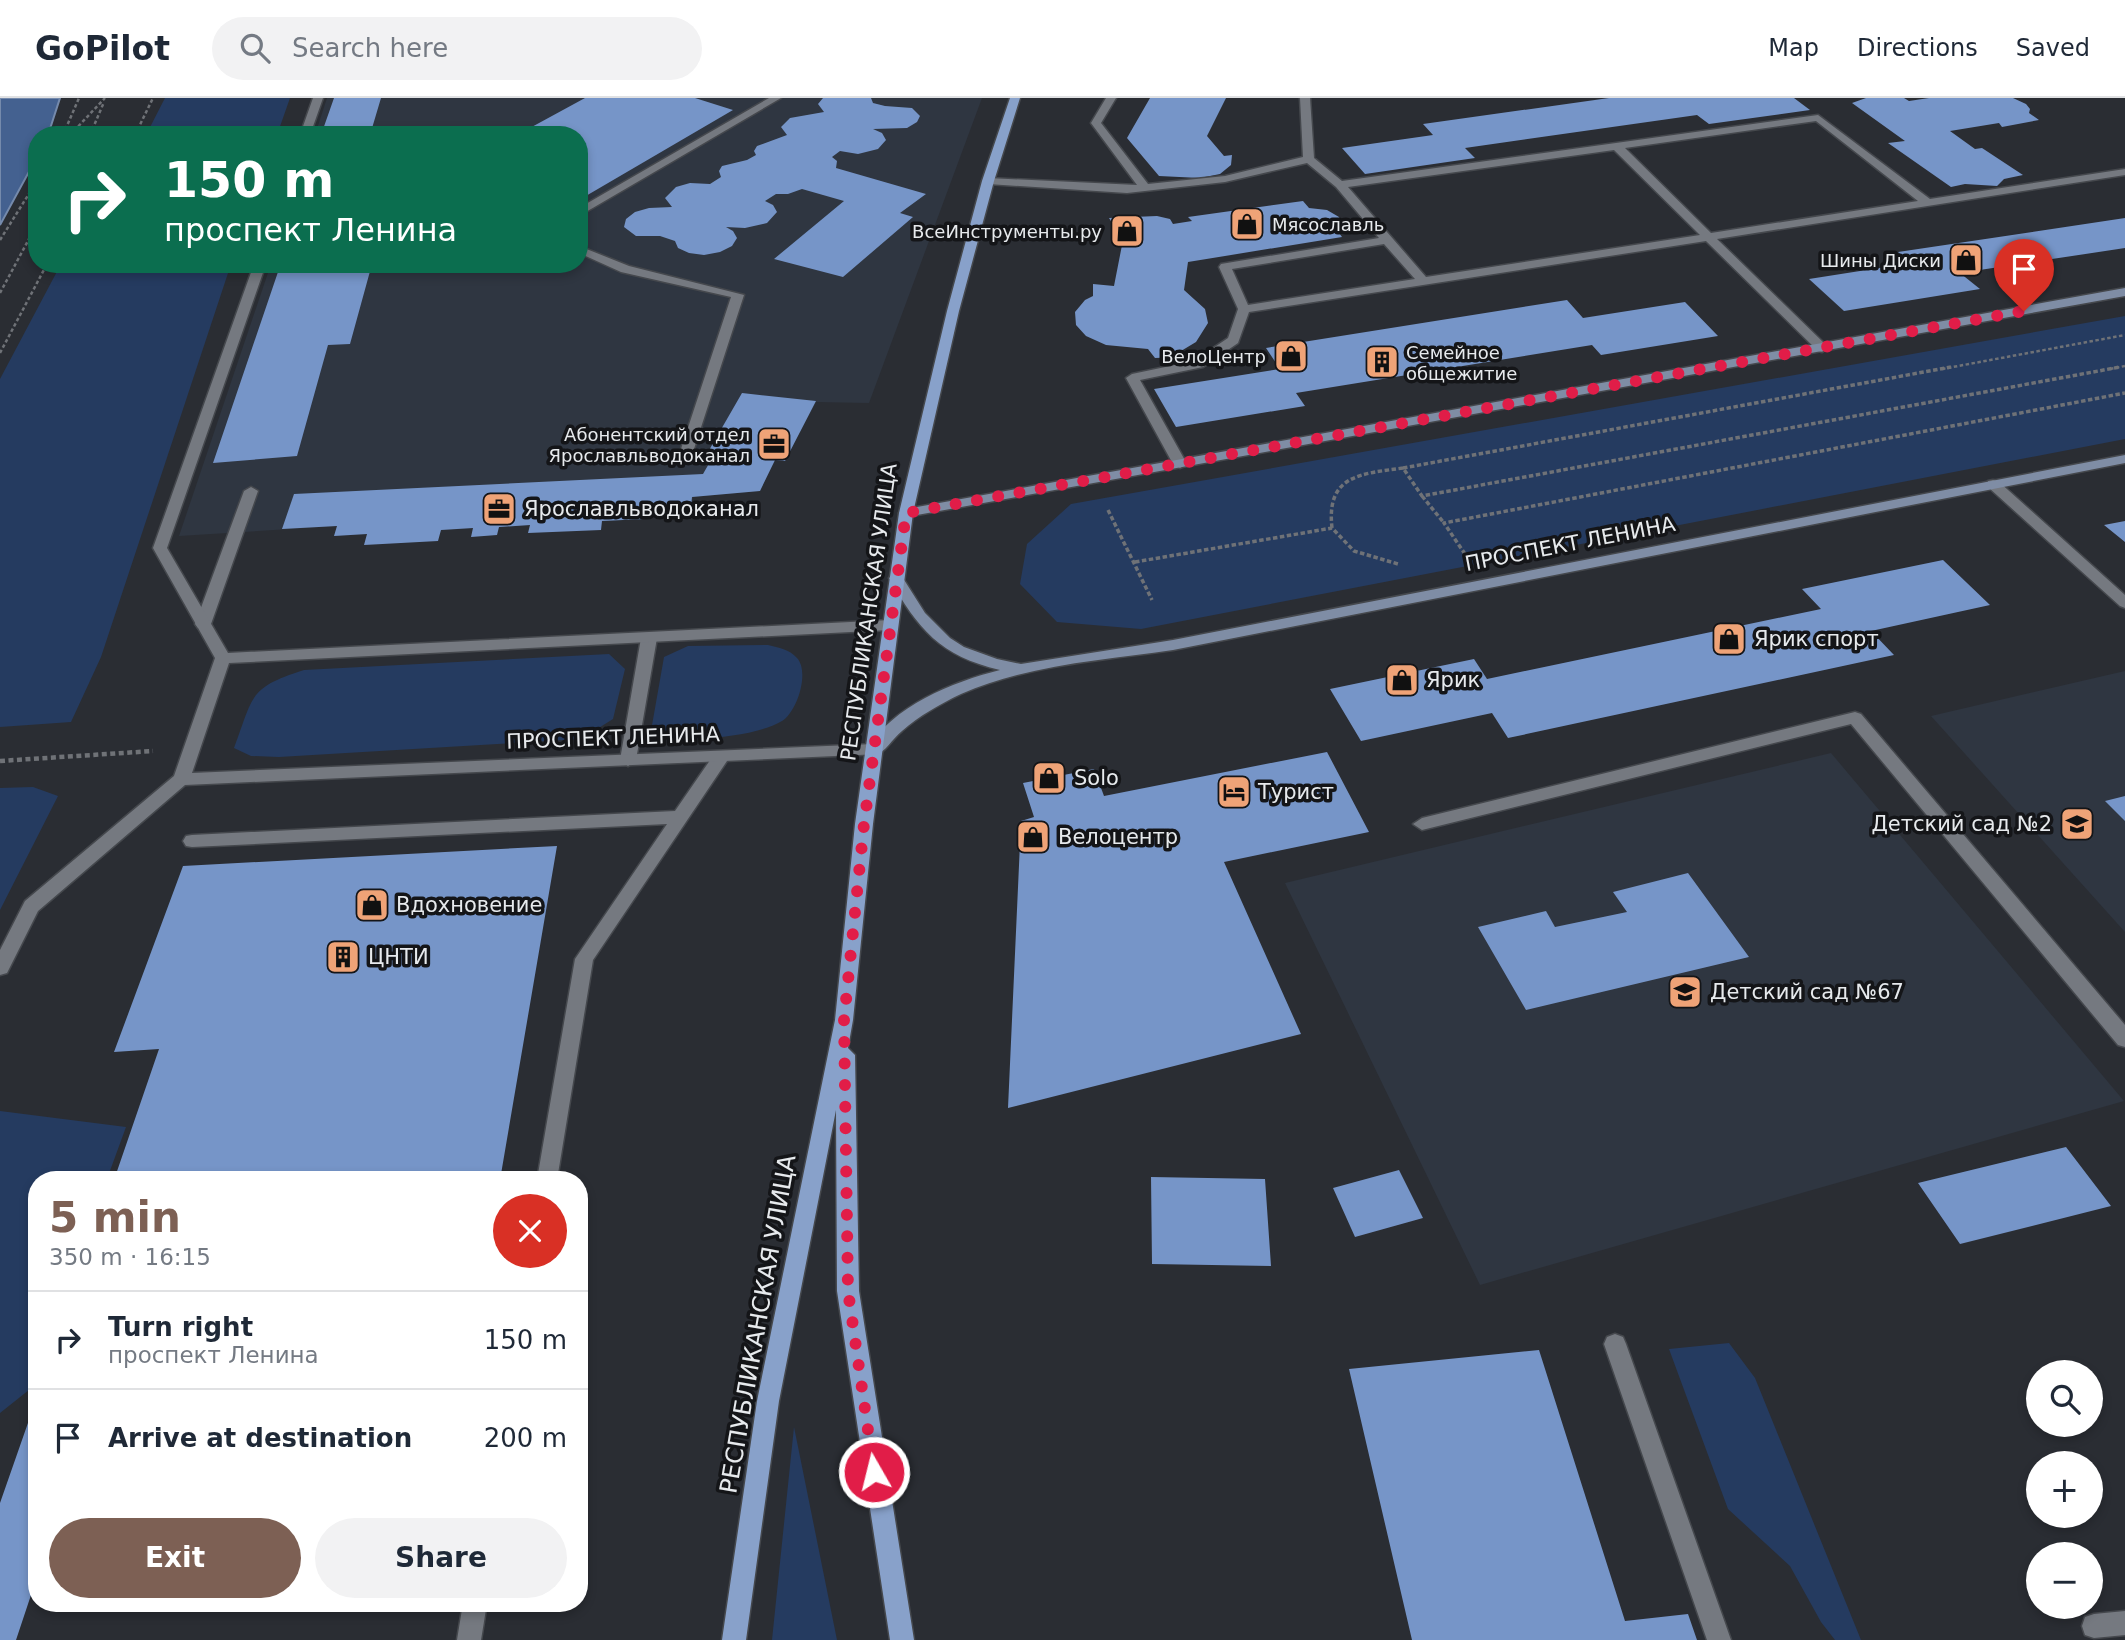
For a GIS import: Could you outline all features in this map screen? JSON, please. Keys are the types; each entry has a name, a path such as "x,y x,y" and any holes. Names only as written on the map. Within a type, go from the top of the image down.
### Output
{"main road":[{"name":"РЕСПУБЛИКАНСКАЯ УЛИЦА","path":"734,1640 768,1401 844,1020 874,750 906,513 953,311 988,181 1015,98"},
{"path":"906,513 2125,292"},
{"name":"ПРОСПЕКТ ЛЕНИНА","path":"874,750 897,726 933,701 976,682 1023,669 1173,645 2125,459"},
{"name":"ПРОСПЕКТ ЛЕНИНА","path":"896,579 919,619 944,643 981,661 1023,669"},
{"name":"РЕСПУБЛИКАНСКАЯ УЛИЦА","path":"844,1020 848,1291 902,1638"}],"street":[{"path":"308,126 318,98"},
{"path":"588,208 776,98"},
{"path":"1111,98 1096,123 1145,188"},
{"path":"1305,98 1309,159 1340,185 1423,281"},
{"path":"1340,185 1818,118 1928,203"},
{"path":"1616,146 1822,348"},
{"path":"988,181 1127,190 1225,179 1309,159"},
{"path":"1244,309 2125,172"},
{"path":"1180,464 1132,378 1198,364 1234,340 1244,309 1225,267 1387,240"},
{"path":"588,253 625,269 738,295 688,449"},
{"path":"0,968 31,906 181,779 193,748 223,658 160,548 257,273"},
{"path":"1993,484 2125,603"},
{"path":"203,624 251,491"},
{"path":"223,658 890,625"},
{"path":"628,760 649,638"},
{"path":"1422,824 1855,718 2125,1039"},
{"name":"ПРОСПЕКТ ЛЕНИНА","path":"181,779 874,750"},
{"path":"549,1171 584,959 721,757"},
{"path":"192,841 679,817"},
{"path":"1615,1344 1719,1640"},
{"path":"469,1640 474,1612"},
{"path":"2094,1626 2125,1623"}],"path":[{"path":"67,126 79,98"},
{"path":"79,126 105,98 94,126"},
{"path":"139,126 153,98"},
{"path":"0,240 28,195"},
{"path":"0,293 28,241"},
{"path":"0,353 42,273"},
{"path":"1402,565 1354,551 1332,528 1328,512 1331,496 1346,479 2125,335"},
{"path":"1422,496 2125,366"},
{"path":"1444,523 2125,393"},
{"path":"1403,468 1465,554 1454,556"},
{"path":"1105,502 1153,600"},
{"path":"1135,562 1332,528"},
{"path":"0,761 193,748"}],"shaded area":[{"path":"0,98 60,98 51,126 28,126 28,174 0,225"},
{"path":"165,98 290,98 280,126 151,126"},
{"path":"327,98 982,98 869,403 816,402 785,461 775,461 760,491 693,497 691,507 646,509 644,519 334,536 337,526 179,536 268,273 588,273 588,126 318,126"},
{"path":"56,273 228,273 101,657 71,722 0,727 0,379"},
{"path":"2125,316 2125,439 1141,629 1057,622 1020,584 1027,544 1071,504"},
{"path":"768,645 784,649 794,655 801,664 802,682 797,701 782,721 754,732 717,737 680,737 651,731 664,657 688,646"},
{"path":"609,654 625,669 613,719 581,739 279,757 251,756 234,748 256,696 272,682 304,670"},
{"name":"Детский сад №2","path":"2125,671 2125,932 1931,716"},
{"name":"Детский сад №67","path":"1831,753 2124,1101 1480,1285 1285,883"},
{"path":"33,787 58,796 0,910 0,788"},
{"path":"0,1111 126,1127 110,1171 28,1171 28,1391 0,1413"},
{"path":"1729,1343 1755,1378 1861,1640 1835,1640 1821,1622 1790,1566 1728,1509 1669,1349"},
{"path":"794,1427 837,1640 772,1640"}],"building":[{"path":"334,98 381,98 373,126 324,126"},
{"path":"585,98 695,98 733,110 588,195 588,126 534,126"},
{"path":"823,98 871,98 873,103 885,106 912,108 920,116 917,122 907,128 873,129 882,133 886,140 878,149 858,154 840,151 832,157 837,161 836,168 926,194 900,213 913,217 843,277 774,259 844,201 802,189 788,194 776,194 765,201 773,205 777,212 767,223 745,228 726,227 733,231 737,238 732,246 720,252 704,255 689,253 678,248 675,241 660,236 636,236 624,227 626,219 635,212 672,207 665,198 676,187 690,183 710,184 721,177 719,171 722,166 747,160 756,155 754,151 757,146 787,135 781,127 790,118 824,112 818,104"},
{"path":"1150,98 1226,98 1207,136 1224,156 1232,155 1231,165 1220,174 1200,178 1159,176 1127,138"},
{"path":"1609,98 1794,98 1810,110 1709,124 1697,115 1465,148 1475,158 1365,174 1342,148 1433,135 1423,124"},
{"path":"1866,98 1904,98 1909,101 1929,98 2013,98 2026,104 2030,109 2029,113 2039,120 2002,127 1999,123 1950,131 1975,149 1982,148 2023,175 2004,179 1997,186 1965,184 1951,187 1888,143 1905,141 1852,103"},
{"path":"1303,201 1309,208 1327,210 1339,217 1341,222 1337,230 1342,237 1188,262 1184,290 1205,309 1208,323 1196,342 1181,351 1181,357 1155,358 1148,349 1106,345 1086,336 1076,325 1075,312 1085,300 1093,296 1093,284 1114,286 1123,240 1109,218 1157,216 1170,219 1173,224 1192,221 1188,217"},
{"path":"2125,218 2125,248 1960,273 1980,289 1844,311 1809,279 1911,263 1898,252"},
{"path":"278,273 370,273 350,344 328,345 297,456 213,463"},
{"name":"Семейное общежитие","path":"1567,300 1583,318 1685,302 1718,336 1601,355 1592,345 1296,393 1305,406 1176,427 1154,389 1280,369 1266,348"},
{"path":"742,393 816,401 785,461 775,460 760,491 692,497 691,507 646,509 644,519 602,521 601,530 528,533 530,525 499,527 497,535 471,537 473,528 441,530 438,541 364,545 367,534 334,536 337,526 282,529 294,494 703,474 715,453 708,452"},
{"path":"2125,521 2125,542 2104,525"},
{"path":"1943,560 1990,605 1871,631 1894,655 1508,738 1492,713 1361,741 1330,689 1474,659 1487,679 1821,609 1802,589"},
{"path":"1327,752 1369,832 1224,862 1301,1034 1008,1108 1021,821 1034,817 1023,783 1094,769 1104,796"},
{"path":"2125,796 2125,821 2105,801"},
{"name":"ЦНТИ","path":"557,846 502,1171 117,1171 159,1049 114,1052 183,866"},
{"path":"1688,873 1749,957 1526,1010 1478,927 1546,911 1555,927 1627,912 1613,892"},
{"path":"2066,1147 2111,1206 1960,1244 1918,1183"},
{"path":"1399,1170 1423,1218 1355,1237 1333,1188"},
{"path":"1151,1177 1265,1179 1271,1266 1152,1264"},
{"path":"1539,1350 1625,1621 1688,1614 1697,1640 1412,1640 1349,1369"},
{"path":"28,1423 28,1604 16,1640 0,1640 0,1503"}],"place":[{"name":"Мясославль","path":"1247,224"},
{"name":"ВсеИнструменты.ру","path":"1127,231"},
{"name":"Шины Диски","path":"1966,260"},
{"name":"ВелоЦентр","path":"1291,356"},
{"name":"Семейное общежитие","path":"1382,362"},
{"name":"Абонентский отдел Ярославльводоканал","path":"774,444"},
{"name":"Ярославльводоканал","path":"499,509"},
{"name":"Ярик спорт","path":"1729,639"},
{"name":"Ярик","path":"1402,680"},
{"name":"Solo","path":"1049,778"},
{"name":"Турист","path":"1234,792"},
{"name":"Детский сад №2","path":"2077,824"},
{"name":"Велоцентр","path":"1033,837"},
{"name":"Вдохновение","path":"372,905"},
{"name":"ЦНТИ","path":"343,957"},
{"name":"Детский сад №67","path":"1685,992"}],"route":[{"path":"874,1472 848,1291 844,1020 864,824 906,513 2024,311"}]}
